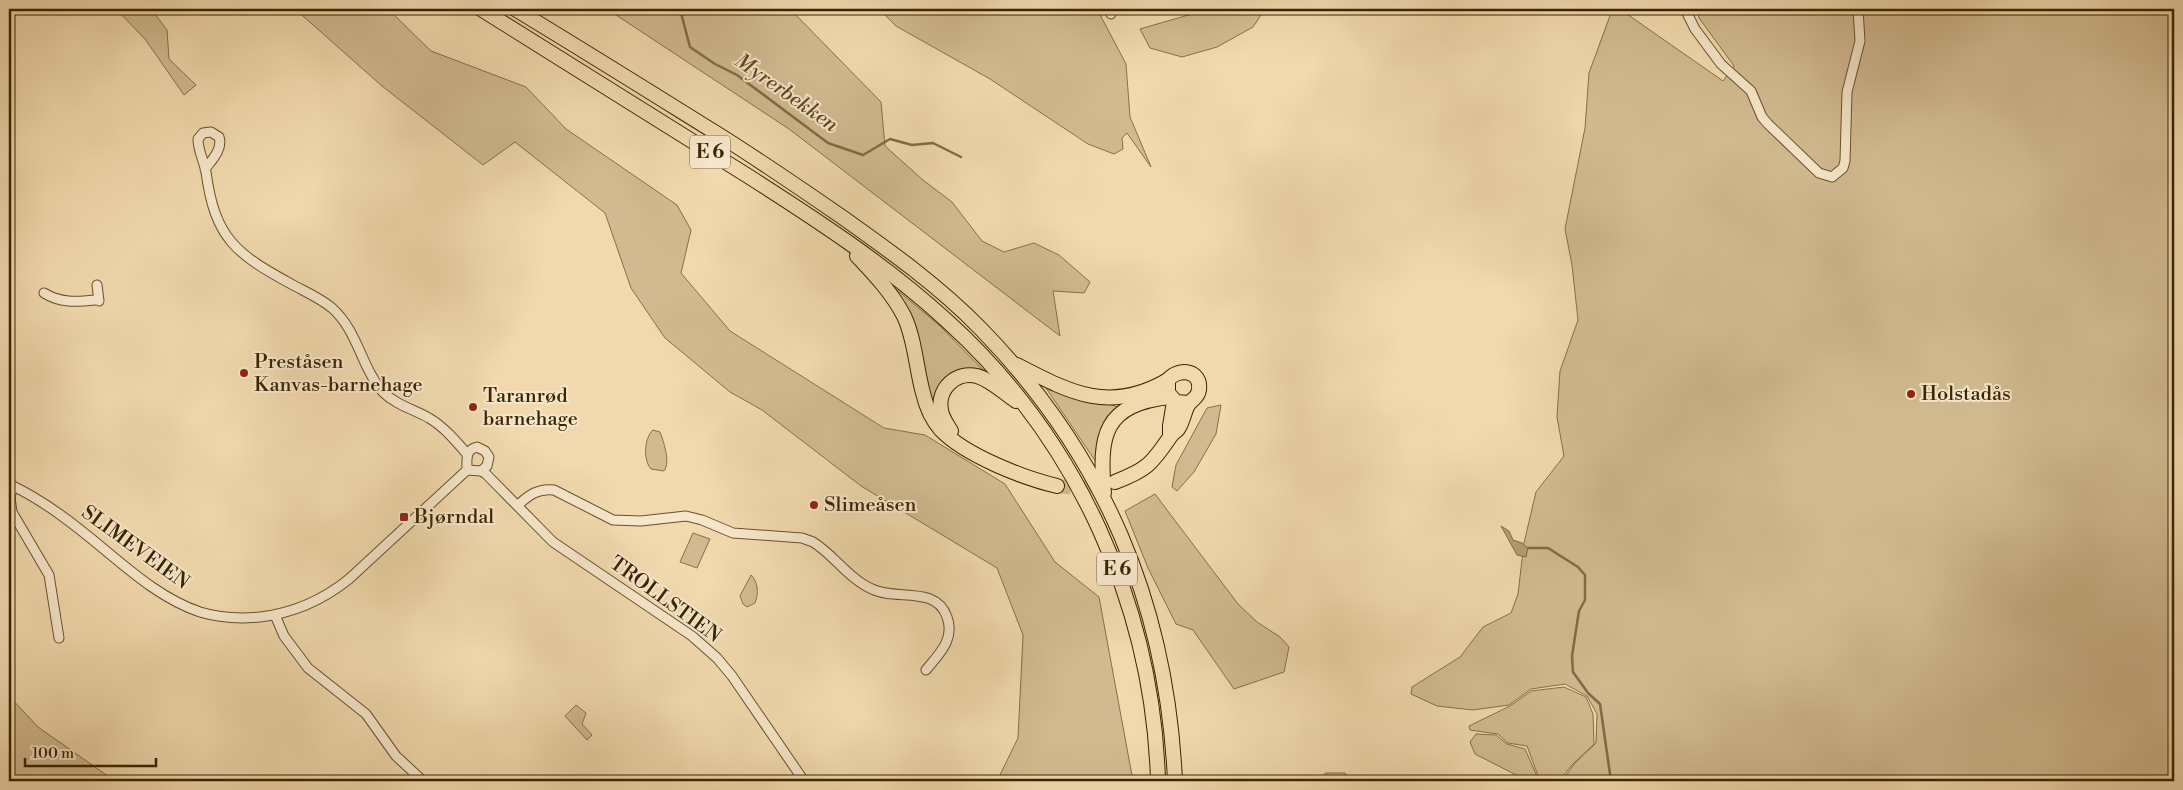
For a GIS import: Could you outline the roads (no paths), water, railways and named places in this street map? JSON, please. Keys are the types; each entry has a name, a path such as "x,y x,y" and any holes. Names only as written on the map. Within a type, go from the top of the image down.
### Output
{"highway":[{"name":"E 6","path":"481,9 664,122 834,232 905,285 948,321 997,371 1030,411 1069,471 1094,516 1119,575 1134,624 1148,681 1156,745 1158,781"},
{"name":"E 6","path":"515,9 797,185 916,272 979,327 1010,361 1058,421 1104,499 1128,552 1143,592 1160,655 1170,714 1175,781"},
{"name":"E 6","path":"834,232 881,281 897,303 910,333 921,388 929,412 943,432 975,454 1012,471 1056,486"},
{"name":"E 6","path":"1010,361 1064,388 1112,399 1134,395 1168,380 1180,371 1185,371 1198,380 1199,390 1195,399 1189,403 1180,404 1172,399 1137,405 1119,416 1111,424 1103,442 1101,456 1104,499"},
{"name":"E 6","path":"958,442 944,419 941,406 945,390 950,383 960,377 971,376 983,379 1030,411"},
{"name":"E 6","path":"1168,380 1167,388 1172,399 1170,436"},
{"name":"E 6","path":"1114,482 1149,466 1170,436 1178,429 1189,403"}],"street":[{"path":"1685,9 1695,29 1721,64 1751,91 1762,117 1768,124 1819,173 1832,177 1838,173 1845,162 1847,92 1860,41 1858,9"},
{"path":"205,169 214,212 221,228 238,250 261,268 315,296 334,309 352,333 376,383 400,405 438,424 467,454 467,470 481,471 489,463 487,452 477,447 467,454"},
{"path":"44,293 58,300 69,302 97,301 97,285"},
{"name":"SLIMEVEIEN","path":"11,485 55,511 147,583 174,600 199,612 248,618 275,615 312,603 343,584 467,470"},
{"name":"TROLLSTIEN","path":"481,471 497,484 556,544 692,636 712,654 741,688 804,781"},
{"path":"11,485 12,512 49,575 59,638"},
{"path":"518,505 535,492 547,489 554,490 613,520 641,521 686,516 702,520 733,533 802,538 812,542 871,589 886,593 925,597 939,604 946,613 950,634 946,644 926,670"},
{"path":"275,615 284,636 308,668 366,714 396,756 423,781"}],"waterway":[{"name":"Myrerbekken","path":"680,9 690,47 715,64 737,75 828,143 863,155 890,139 912,145 933,143 961,157"},
{"name":"Myrerbekken","path":"1528,548 1548,548 1578,567 1585,575 1585,600 1579,611 1572,656 1573,672 1588,693 1600,704 1611,781"}],"tunnel":[{"path":"1057,486 1076,488 1107,484"}],"place":[{"name":"Preståsen Kanvas-barnehage","path":"244,373"},
{"name":"Holstadås","path":"1911,394"},
{"name":"Taranrød barnehage","path":"473,407"},
{"name":"Slimeåsen","path":"814,505"},
{"name":"Bjørndal","path":"404,517"}]}
